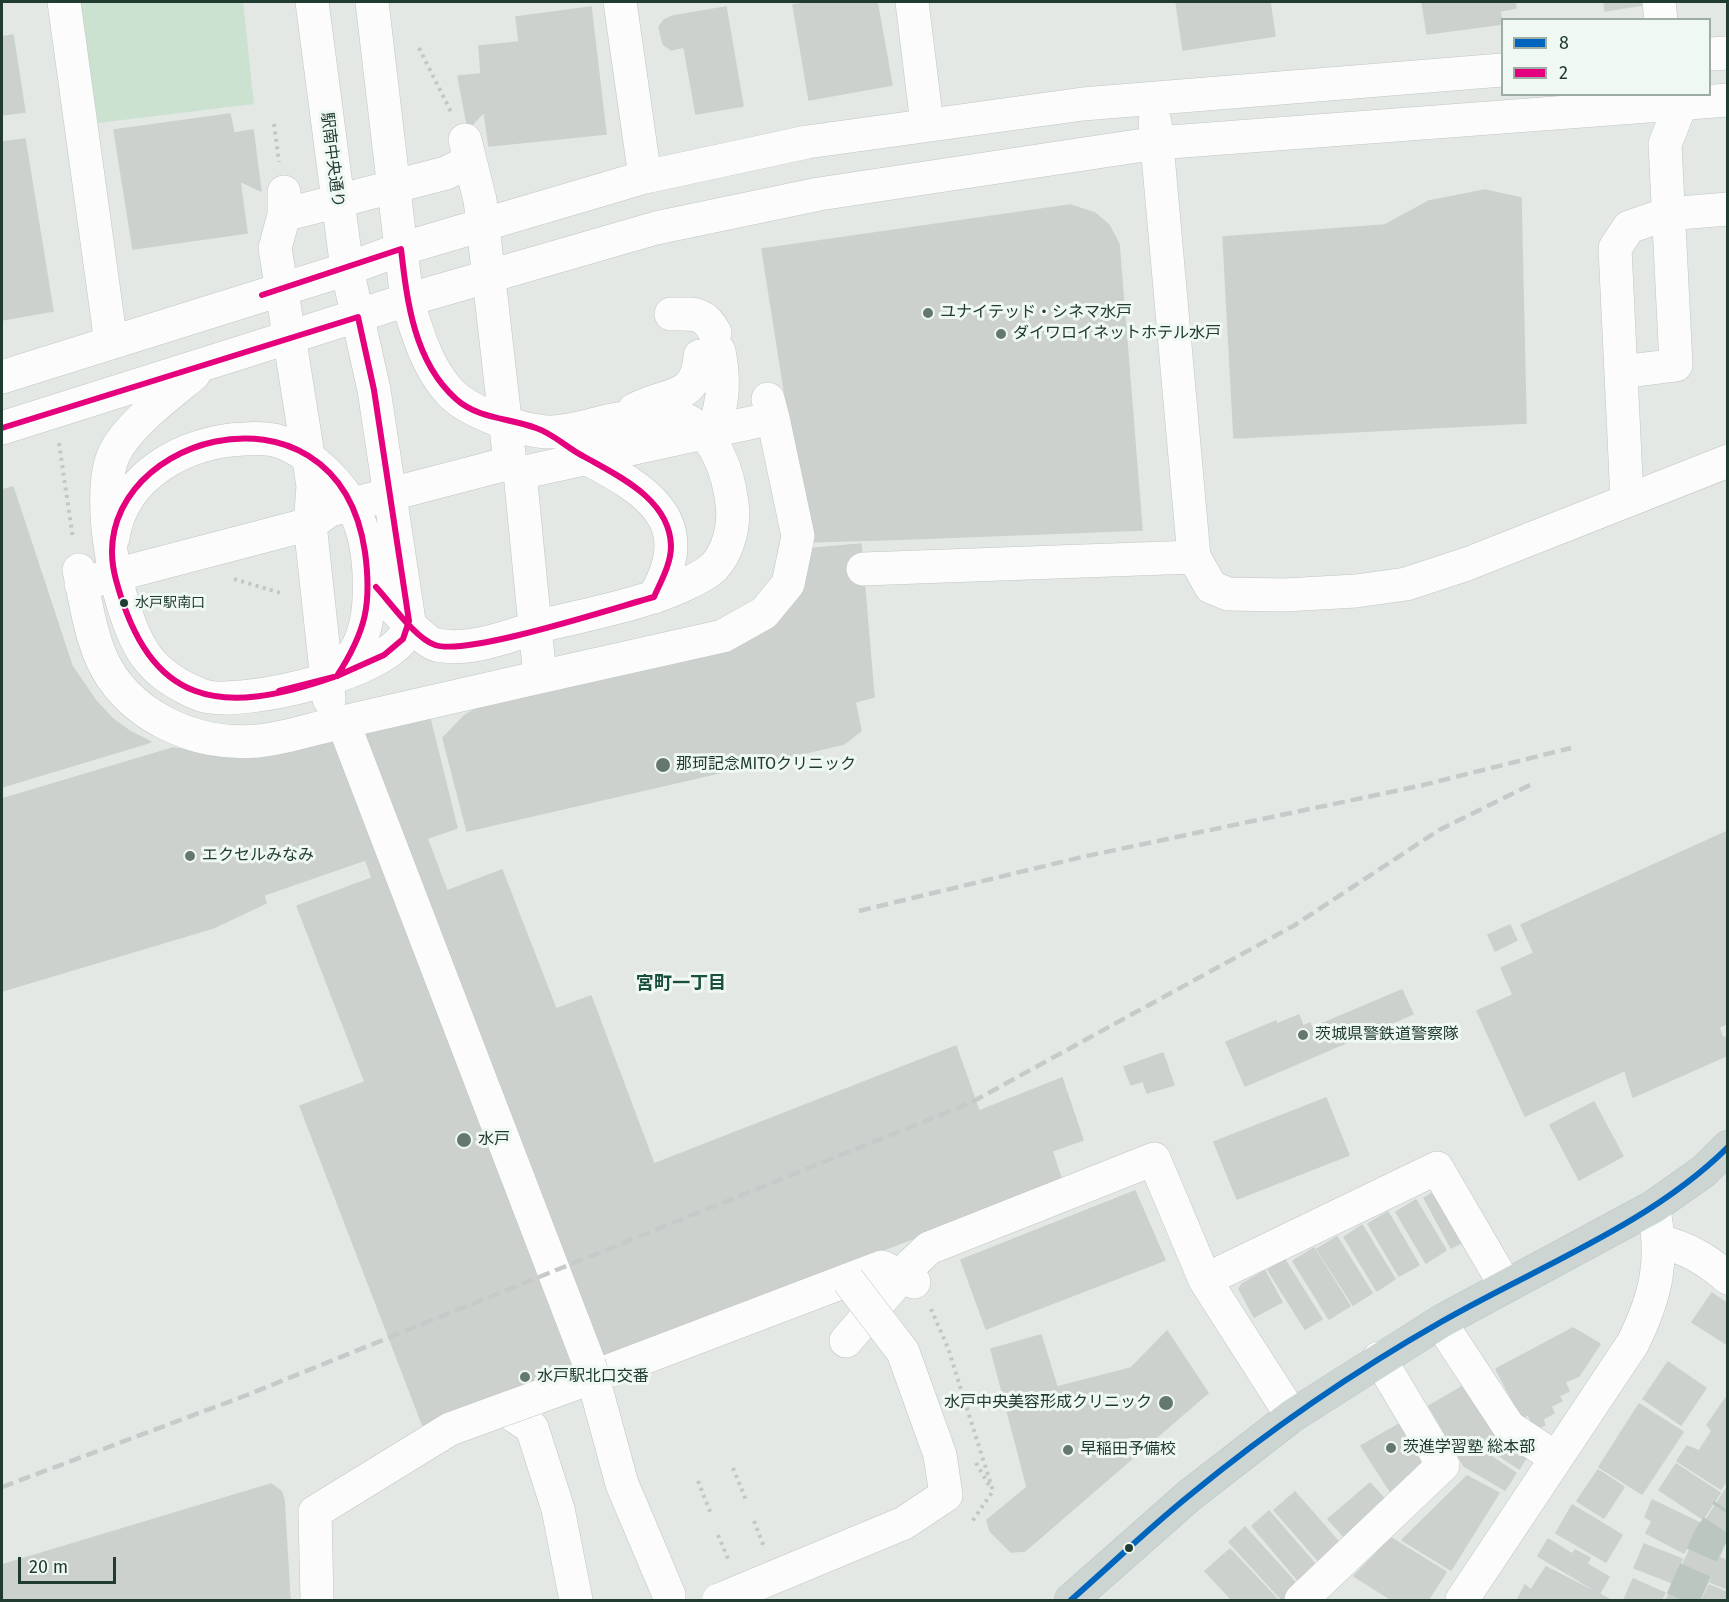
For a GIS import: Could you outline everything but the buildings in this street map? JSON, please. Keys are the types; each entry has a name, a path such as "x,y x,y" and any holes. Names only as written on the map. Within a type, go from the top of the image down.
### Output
{"main road":[{"path":"1071,1600 1190,1495 1292,1416 1379,1358 1440,1322 1504,1285 1653,1207 1704,1171 1728,1147"}],"street":[{"path":"64,2 111,343"},
{"name":"駅南中央通り","path":"312,2 346,269 374,390 409,621"},
{"path":"372,2 407,300 429,359 442,383 458,400 495,419 546,432 570,450 643,491 658,506 667,521 671,540 665,578 654,597"},
{"path":"620,2 645,177"},
{"path":"912,2 927,124"},
{"path":"1659,2 1661,18"},
{"path":"1711,54 1728,53"},
{"path":"2,377 346,269 401,249 645,177 807,142 927,124 1153,97 1501,70"},
{"path":"1153,97 1194,557 1211,587 1228,594 1284,595 1356,591 1406,584 1467,564 1728,461"},
{"path":"2,428 407,300 656,228 720,213 934,175 1157,142 1728,100"},
{"path":"1621,372 1676,365 1665,144 1681,104"},
{"path":"467,151 446,173 284,204 275,248 313,486 310,524 337,723 591,1370 622,1484 669,1595 669,1600"},
{"path":"467,151 480,200 540,677"},
{"path":"1627,500 1615,248 1629,227 1667,214 1728,208"},
{"path":"619,419 645,404 679,394 691,386 699,375 707,345 722,367 722,408 711,441"},
{"path":"204,365 141,422 114,454 107,484 111,552 122,599 135,638 146,656 159,670 182,686 203,696 231,699 261,695 337,676 392,652 404,638 409,621"},
{"path":"770,408 798,536 788,584 764,613 723,636 256,741 203,738 170,727 137,705 117,682 100,655 80,577 310,524 330,510 515,468 770,408"},
{"path":"369,580 409,621 418,634 435,645 472,645 654,597 714,567 725,550 732,530 732,504 719,455 711,441 680,418 619,419 546,432"},
{"path":"111,552 115,527 126,501 143,480 165,460 193,447 225,440 260,438 287,444 315,461 339,488 356,513 369,580 368,614 358,646 337,676"},
{"path":"864,569 1194,557"},
{"path":"846,1341 913,1273 929,1248 1154,1158 1205,1280 1292,1416"},
{"path":"1205,1280 1437,1168 1504,1285"},
{"path":"1462,1600 1632,1343 1646,1316 1660,1260 1653,1207"},
{"path":"1659,1241 1682,1247 1706,1258 1728,1278"},
{"path":"317,1600 315,1512 450,1429 537,1397 591,1370 882,1267 913,1273"},
{"path":"719,1600 904,1523 946,1495 937,1417 903,1352 848,1280"},
{"path":"1440,1322 1509,1427 1556,1458"},
{"path":"1301,1600 1443,1465 1379,1358"},
{"path":"537,1397 516,1417 532,1428 558,1509 576,1600"}],"path":[{"path":"419,48 467,151"},
{"path":"59,442 80,577"},
{"path":"232,578 295,597"},
{"path":"913,1273 948,1348 993,1491 971,1524"},
{"path":"913,1273 948,1348"},
{"path":"733,1468 746,1500"},
{"path":"698,1481 711,1514"},
{"path":"754,1521 766,1552"},
{"path":"718,1535 731,1565"}],"green space":[{"path":"79,2 243,2 254,104 98,123"}],"tunnel":[{"path":"1682,1600 1709,1539 1728,1510"}],"railway":[{"path":"859,911 1082,857 1419,786 1571,748"},
{"path":"2,1487 247,1395 972,1102 1295,925 1439,830 1534,783"}],"transit line":[{"name":"2","path":"262,295 401,249 406,289 415,330 422,349 442,384 456,399 474,411 543,431 626,481 652,502 662,515 668,529 671,546 665,572 654,597 542,629 478,644 452,647 435,645 427,641 411,628 376,587"},
{"name":"2","path":"2,428 358,317 374,390 409,621 403,639 384,655 337,676"},
{"name":"2","path":"334,677 293,689 256,696 223,697 195,691 170,677 148,654 130,622 116,580 114,530 135,489 170,459 215,442 264,440 309,456 345,493 365,552 368,587 365,617 355,645 337,676"},
{"name":"2","path":"279,691 334,677"},
{"name":"8","path":"1071,1600 1190,1495 1312,1403 1441,1322 1628,1222 1664,1199 1728,1147"}],"place":[{"name":"ユナイテッド・シネマ水戸","path":"928,313"},
{"name":"ダイワロイネットホテル水戸","path":"1001,334"},
{"name":"水戸駅南口","path":"124,603"},
{"name":"那珂記念MITOクリニック","path":"663,765"},
{"name":"エクセルみなみ","path":"190,856"},
{"name":"茨城県警鉄道警察隊","path":"1303,1035"},
{"name":"水戸","path":"464,1140"},
{"name":"水戸駅北口交番","path":"525,1377"},
{"name":"水戸中央美容形成クリニック","path":"1166,1403"},
{"name":"茨進学習塾 総本部","path":"1391,1448"},
{"name":"早稲田予備校","path":"1068,1450"}],"district":[{"name":"宮町一丁目","path":"681,984"}]}
